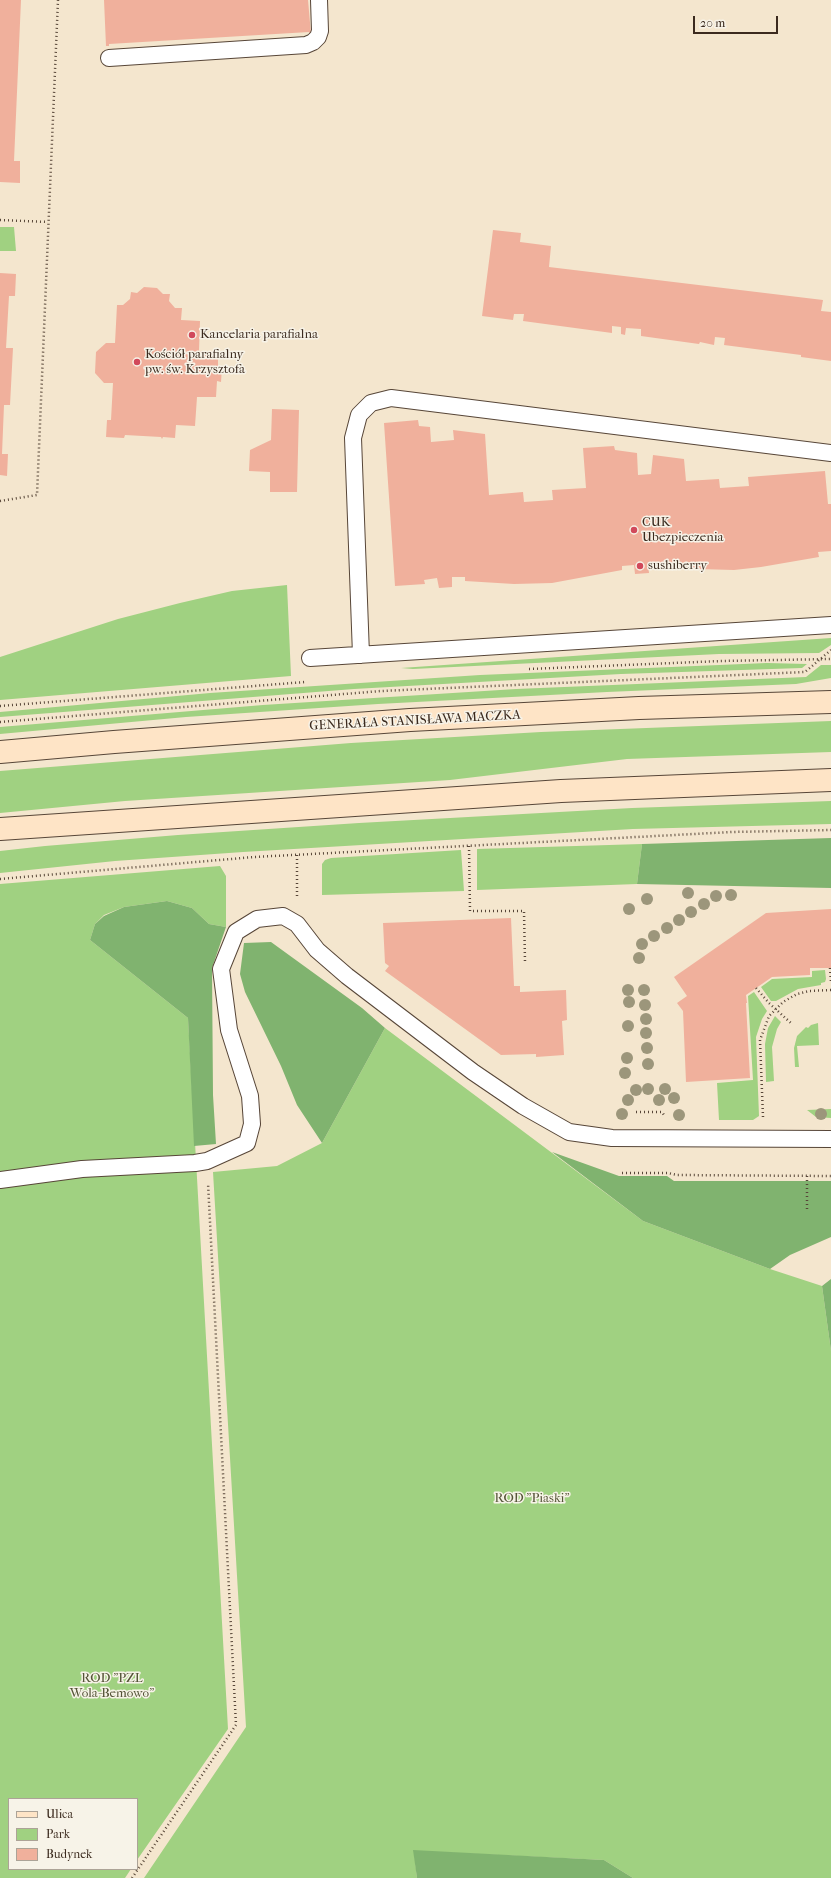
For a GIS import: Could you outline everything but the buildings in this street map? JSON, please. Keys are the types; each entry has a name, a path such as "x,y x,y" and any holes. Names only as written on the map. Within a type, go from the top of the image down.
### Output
{"main road":[{"name":"GENERAŁA STANISŁAWA MACZKA","path":"0,752 410,720 639,708 831,702"},
{"path":"0,829 561,791 831,780"}],"lane":[{"path":"109,58 306,45 314,42 320,31 319,0"},
{"path":"361,654 353,438 359,416 371,403 391,398 831,453"},
{"path":"310,658 831,625"},
{"path":"0,1180 82,1169 207,1161 247,1143 252,1124 250,1096 229,1030 221,970 236,932 257,919 284,916 297,924 317,950 353,981 487,1082 523,1106 569,1132 612,1138 831,1139"}],"path":[{"path":"0,501 37,494 58,0"},
{"path":"0,220 48,222"},
{"path":"523,670 721,661 831,659"},
{"path":"0,706 309,681"},
{"path":"0,879 297,855 732,832 831,830"},
{"path":"469,846 470,911 524,911 525,962"},
{"path":"297,855 297,924"},
{"path":"830,968 831,982"},
{"path":"756,988 769,1003 792,1024"},
{"path":"763,1118 760,1040 769,1016 783,1002 797,994 809,990 831,990"},
{"path":"138,1869 236,1725 207,1161"},
{"path":"622,1173 668,1173 677,1175 831,1176"},
{"path":"807,1176 807,1209"}],"green space":[{"path":"0,227 14,227 16,251 0,251"},
{"path":"287,585 291,676 0,700 0,657 118,619 180,603 232,591"},
{"path":"831,638 831,645 819,653 719,654 413,669 401,668"},
{"path":"767,663 807,664 802,668 621,674 354,689 0,717 0,712 210,693 480,675"},
{"path":"821,665 831,665 831,678 796,684 378,704 186,717 0,734 0,727 263,705 516,689 806,677"},
{"path":"831,721 831,752 627,759 450,780 125,801 0,813 0,771 351,743 541,732"},
{"path":"831,801 831,824 633,829 243,852 115,861 0,873 0,851 45,846 178,835 359,823 632,808"},
{"path":"831,838 831,888 637,884 642,844"},
{"path":"642,844 637,884 477,890 477,849"},
{"path":"461,850 464,891 322,895 322,864 325,860 331,858"},
{"name":"ROD \"PZL Wola-Bemowo\"","path":"220,866 226,876 226,927 209,924 192,908 167,901 124,907 104,915 95,924 90,940 188,1018 228,1729 138,1859 138,1798 8,1798 8,1870 130,1870 125,1878 0,1878 0,884"},
{"path":"167,901 192,908 209,924 226,927 212,968 213,1095 216,1144 194,1146 188,1018 90,940 95,924 104,916 124,907"},
{"path":"271,942 362,1008 385,1028 322,1143 297,1105 281,1066 245,992 240,974 244,943"},
{"path":"825,970 826,979 825,982 821,983 821,985 798,989 776,1001 771,1001 761,987 772,979 812,977 812,971"},
{"path":"754,992 767,1011 762,1019 756,1037 759,1116 753,1120 719,1120 717,1083 753,1080 748,996"},
{"path":"775,1016 781,1022 777,1029 772,1047 774,1081 766,1082 765,1044 768,1028"},
{"path":"818,1023 819,1045 797,1046 799,1067 795,1067 794,1048 797,1036 806,1027 808,1028 811,1025"},
{"name":"ROD \"Piaski\"","path":"385,1028 643,1221 770,1269 822,1286 831,1351 831,1878 633,1878 604,1860 414,1851 417,1878 144,1878 246,1727 213,1172 277,1166 322,1143"},
{"path":"831,1109 831,1118 816,1117 807,1110"},
{"path":"552,1152 619,1176 667,1176 674,1181 831,1181 831,1237 790,1255 770,1269 643,1221"},
{"path":"831,1279 831,1351 822,1286"},
{"path":"413,1850 604,1860 633,1878 417,1878"}],"place":[{"name":"Kancelaria parafialna","path":"192,335"},
{"name":"Kościół parafialny pw. św. Krzysztofa","path":"137,362"},
{"name":"CUK Ubezpieczenia","path":"634,530"},
{"name":"sushiberry","path":"640,566"}]}
